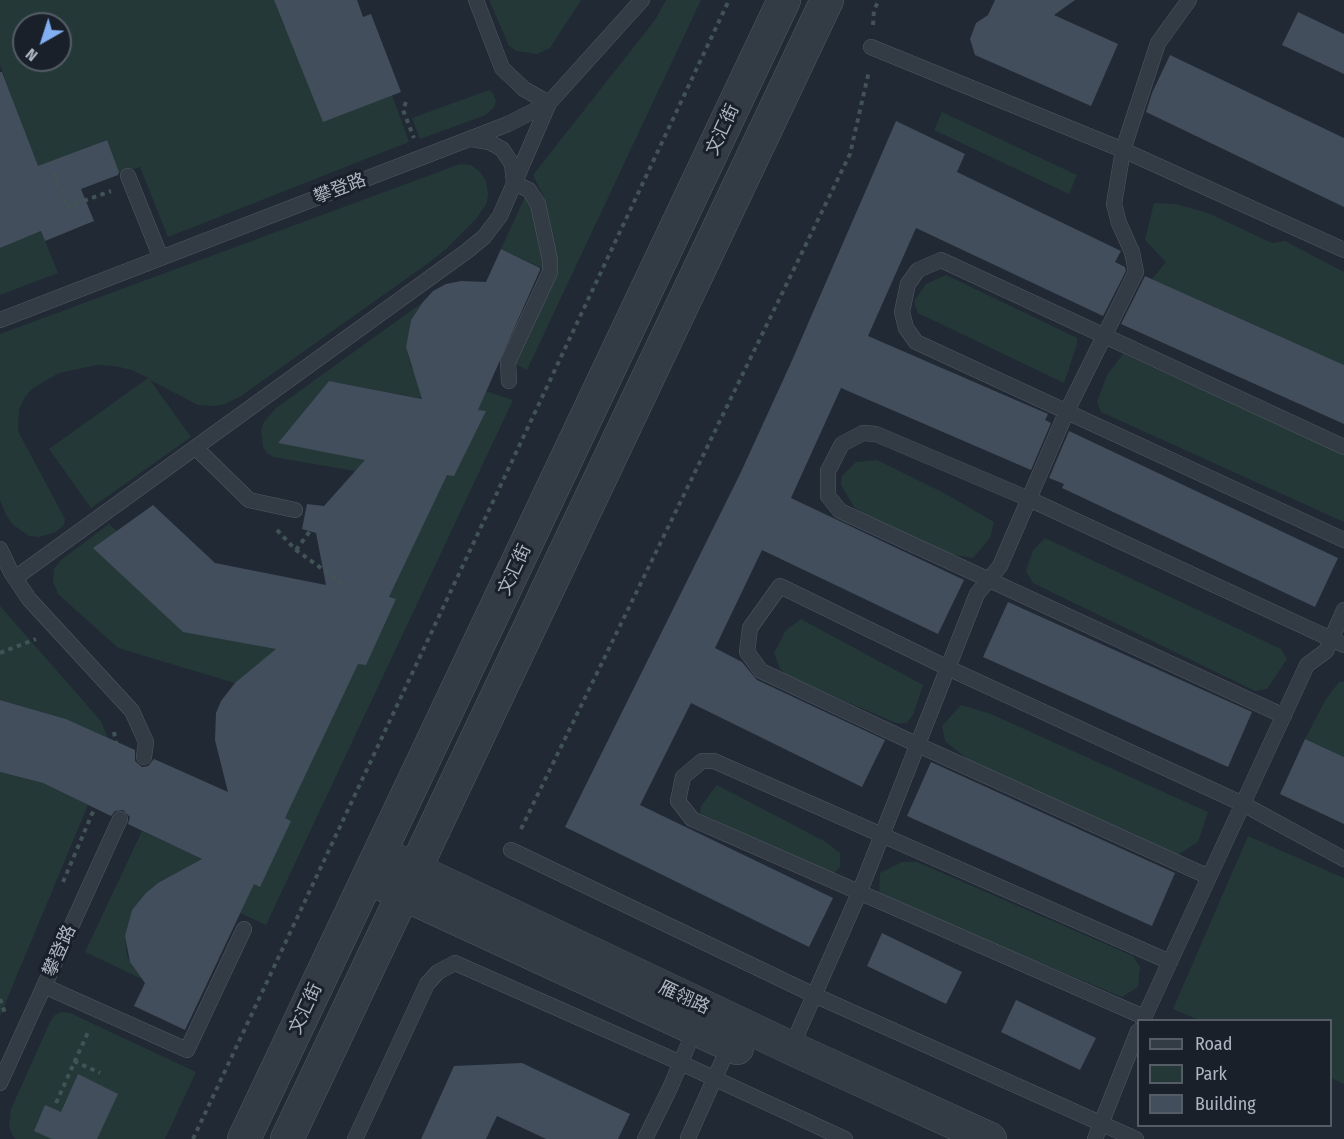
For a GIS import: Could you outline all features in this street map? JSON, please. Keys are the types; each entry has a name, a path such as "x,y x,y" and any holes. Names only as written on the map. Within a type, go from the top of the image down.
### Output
{"street":[{"name":"文汇街","path":"244,1139 784,0"},
{"path":"287,1139 827,0"},
{"name":"雁翎路","path":"375,864 695,1029 936,1139"},
{"name":"雁翎路","path":"410,883 791,1048 990,1139"}],"lane":[{"path":"15,578 484,237 500,216 549,103 524,89 502,68 476,0"},
{"name":"攀登路","path":"0,320 508,124 549,103 642,0"},
{"path":"791,1048 860,891 977,594 1000,566 1066,413 1136,272 1132,252 1119,223 1114,204 1124,150 1158,43 1189,0"},
{"path":"871,46 1124,150 1344,250"},
{"path":"468,139 489,142 502,149 512,164 514,183"},
{"path":"130,180 161,258"},
{"path":"509,381 508,362 550,272 550,260 538,204 529,190 514,183"},
{"path":"1344,447 941,260 918,270 908,284 902,312 906,328 916,342 1344,540"},
{"path":"1284,716 840,511 828,496 828,471 842,444 863,433 876,435 1029,499 1338,642"},
{"path":"196,448 249,500 295,510"},
{"path":"0,549 29,599 132,711 146,742 144,757"},
{"path":"1209,877 761,671 747,652 750,628 780,586 948,668 1243,804 1344,859"},
{"path":"1144,1019 1307,665 1338,642 1344,610"},
{"path":"1137,1021 860,891 692,819 678,801 683,777 702,761 714,760 1170,962"},
{"name":"攀登路","path":"1,1079 120,819"},
{"path":"511,850 814,995 1136,1139"},
{"path":"44,986 187,1050 244,928"},
{"path":"355,1139 427,984 438,972 455,963 681,1063 845,1139"},
{"path":"645,1139 695,1029"},
{"path":"1095,1139 1137,1035"},
{"path":"688,1138 730,1044"}],"path":[{"path":"193,1139 729,0"},
{"path":"511,850 850,154 868,75 874,10 879,0"},
{"path":"406,102 403,110 421,158"},
{"path":"54,173 67,207 130,180"},
{"path":"249,500 296,550 346,586"},
{"path":"296,550 310,531"},
{"path":"0,653 36,639"},
{"path":"0,999 6,1017"},
{"path":"56,1103 98,1010"},
{"path":"74,1061 100,1073"}],"green space":[{"path":"0,0 274,0 285,28 316,16 392,95 409,142 168,237 140,167 120,174 106,140 38,167 0,139 24,130 0,65"},
{"path":"489,0 581,0 550,48 537,54 517,51 509,46"},
{"path":"666,0 701,0 527,370 515,364 557,263 544,198 533,175 655,20"},
{"path":"489,90 496,101 494,107 486,115 420,139 412,118"},
{"path":"942,112 1077,175 1069,194 934,130"},
{"path":"460,164 471,165 486,181 487,203 476,219 445,250 427,264 241,396 225,404 198,405 150,380 191,437 91,508 49,449 148,378 132,370 97,365 59,373 33,388 25,397 19,410 18,431 65,519 64,525 56,532 39,537 29,536 12,524 0,500 0,334"},
{"path":"525,197 532,208 544,269 501,249"},
{"path":"1154,203 1176,204 1208,213 1272,243 1285,241 1344,272 1344,365 1152,279 1166,262 1145,240"},
{"path":"41,231 58,273 0,295 0,248"},
{"path":"946,275 1077,338 1064,383 918,313 914,301 926,284"},
{"path":"423,302 411,320 406,347 411,366 430,400 329,381 278,443 422,470 396,478 273,457 267,453 263,447 261,430 264,422 276,408"},
{"path":"1123,354 1344,454 1344,522 1101,412 1097,402 1107,375"},
{"path":"486,391 513,400 266,925 240,913"},
{"path":"877,460 946,494 994,522 990,538 973,558 948,554 876,522 854,507 841,485 842,476 856,462"},
{"path":"109,524 321,657 235,683 118,648 58,594 53,581 54,569 61,560"},
{"path":"1045,538 1281,649 1287,659 1267,689 1255,691 1033,583 1026,571 1033,550"},
{"path":"0,606 101,721 108,738 66,719 0,700"},
{"path":"801,619 923,685 913,715 907,723 896,723 787,676 780,669 774,653 786,630"},
{"path":"1339,682 1344,682 1344,757 1305,739 1326,699"},
{"path":"961,705 991,714 1208,812 1198,842 1176,856 986,774 945,741 942,726"},
{"path":"0,772 43,783 88,805 0,1016"},
{"path":"717,785 826,842 840,853 840,867 831,876 700,813 701,806"},
{"path":"142,831 202,859 152,888 132,910 125,936 127,956 133,967 146,981 85,952"},
{"path":"1248,836 1344,878 1344,1084 1332,1078 1332,1019 1197,1019 1173,1009"},
{"path":"902,862 917,862 1133,956 1140,967 1138,987 1122,997 879,896 880,873"},
{"path":"61,1012 70,1013 196,1072 165,1139 16,1139 13,1136 9,1127 11,1109 50,1022 55,1015"}],"building":[{"path":"274,0 357,0 363,17 371,14 401,92 323,122"},
{"path":"995,0 1075,0 1054,15 1118,44 1091,106 975,55 970,39 976,23 988,15"},
{"path":"1298,12 1344,34 1344,74 1282,45"},
{"path":"1170,55 1344,138 1344,207 1146,112 1152,93"},
{"path":"0,72 2,72 38,166 107,140 119,172 118,175 81,189 94,221 45,241 41,231 0,248"},
{"path":"896,121 965,154 957,172 1121,251 1115,262 1125,267 1126,271 1103,316 916,228 868,336 1048,414 1045,420 1051,423 1031,470 841,388 791,498 964,580 938,634 762,550 715,648 742,662 757,680 885,740 862,787 691,703 640,805 833,898 809,947 565,827 740,474"},
{"path":"501,249 540,270 478,410 486,411 454,476 447,475 389,597 396,599 366,665 358,664 285,818 291,821 260,887 254,884 185,1030 134,1006 145,983 130,962 125,936 132,910 146,893 158,883 202,859 128,824 130,817 123,810 115,811 111,816 43,783 0,772 0,700 66,719 135,750 135,761 142,767 148,766 154,759 228,792 215,740 216,713 221,701 235,683 276,649 183,632 93,548 153,505 215,563 326,585 316,533 302,529 307,504 324,506 365,460 278,443 329,381 422,399 406,347 411,320 433,291 446,284 461,281 486,282"},
{"path":"1145,276 1344,365 1344,424 1121,324"},
{"path":"1069,431 1338,558 1315,607 1062,488 1064,484 1049,478"},
{"path":"1008,602 1252,712 1228,767 983,657"},
{"path":"1305,739 1344,757 1344,824 1280,794"},
{"path":"931,762 1175,873 1152,926 907,816"},
{"path":"882,933 962,972 946,1004 867,966"},
{"path":"1016,1000 1096,1038 1080,1070 1001,1032"},
{"path":"522,1063 630,1114 618,1139 546,1139 497,1116 486,1139 421,1139 454,1066"},
{"path":"78,1074 118,1094 97,1139 52,1139 34,1131 45,1105 61,1112"}]}
